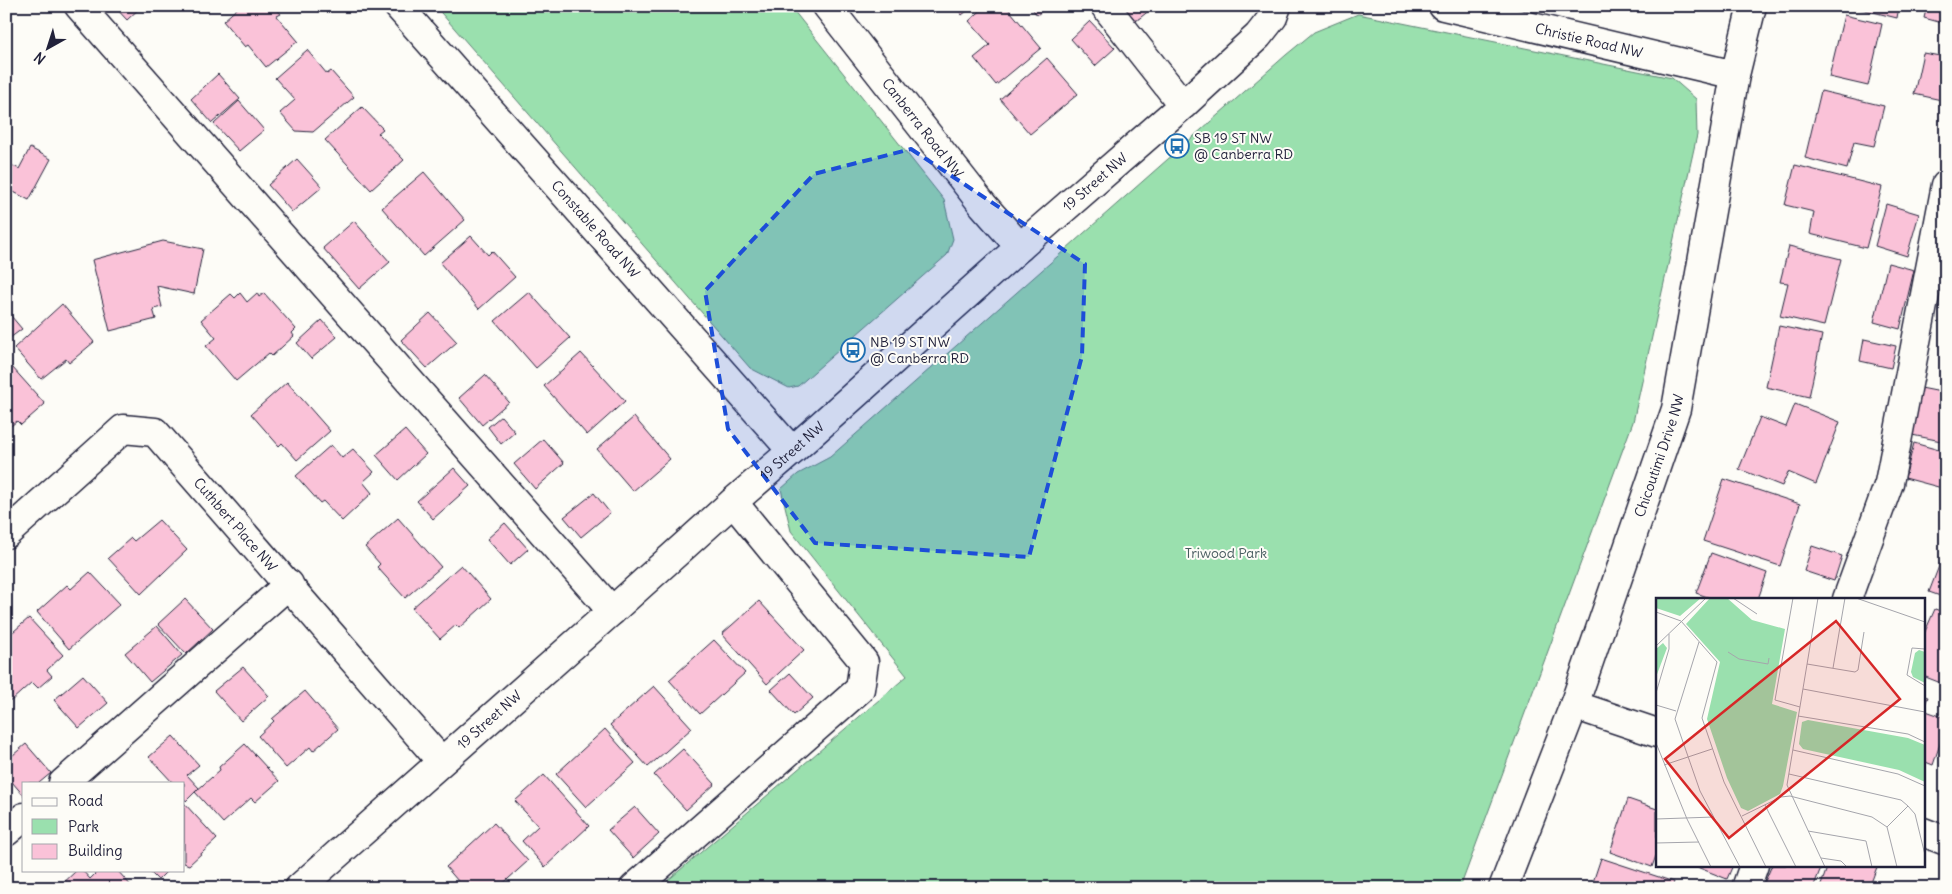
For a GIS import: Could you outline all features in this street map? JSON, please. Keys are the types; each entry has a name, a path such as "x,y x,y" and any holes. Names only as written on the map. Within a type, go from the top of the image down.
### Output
{"street":[{"path":"80,6 612,611"},
{"name":"Constable Road NW","path":"398,6 792,451"},
{"name":"Canberra Road NW","path":"827,6 982,205 1020,247"},
{"path":"1105,6 1183,105"},
{"name":"19 Street NW","path":"298,888 1020,247 1183,105 1258,36 1273,17 1277,6"},
{"name":"Christie Road NW","path":"1443,6 1521,14 1735,75"},
{"name":"Chicoutimi Drive NW","path":"1503,888 1574,705 1676,409 1735,75 1752,6"},
{"path":"1847,598 1889,483 1942,223 1946,185"},
{"name":"Cuthbert Place NW","path":"6,534 123,429 155,432 441,761"},
{"path":"634,888 860,689 864,662 732,502"},
{"path":"63,782 289,584"},
{"path":"1574,705 1656,733"},
{"path":"6,832 22,819"},
{"path":"1924,832 1946,841"},
{"path":"1746,888 1754,866"}],"highlighted area":[{"path":"911,149 1085,264 1082,356 1029,557 815,543 728,429 705,291 814,174"}],"green space":[{"path":"435,6 790,6 944,200 953,239 947,255 798,386 789,388 750,368"},
{"name":"Triwood Park","path":"1358,14 1672,78 1696,99 1697,135 1633,422 1460,888 659,888 907,676 791,531 781,489 798,474 830,457 1286,55 1314,32"}],"building":[{"path":"114,6 142,6 127,20"},
{"path":"240,6 274,6 281,14 277,16 298,41 266,67 248,45 245,47 223,21"},
{"path":"955,6 973,6 962,15"},
{"path":"986,6 1006,6 1041,48 996,85 974,58 990,45 969,21"},
{"path":"1030,6 1048,6 1037,15"},
{"path":"1123,6 1155,6 1136,21"},
{"path":"1849,6 1899,6 1897,18"},
{"path":"1927,6 1946,6 1946,24 1924,18"},
{"path":"1844,15 1882,24 1868,86 1829,77"},
{"path":"1090,21 1115,48 1095,66 1071,39"},
{"path":"307,50 327,74 331,71 354,97 313,132 296,131 280,113 295,100 275,78"},
{"path":"1923,53 1946,57 1946,101 1914,94"},
{"path":"1047,58 1078,94 1030,134 1000,99"},
{"path":"218,74 240,99 212,123 191,99"},
{"path":"1821,91 1884,106 1874,146 1854,142 1847,169 1805,158"},
{"path":"239,101 264,130 239,151 214,124"},
{"path":"362,107 383,129 378,133 404,160 371,190 325,140"},
{"path":"30,148 51,159 29,200 6,188 6,162 19,169"},
{"path":"297,159 322,187 292,212 268,185"},
{"path":"1795,165 1882,187 1866,248 1810,234 1814,212 1785,205"},
{"path":"424,172 465,220 424,256 382,208"},
{"path":"1886,204 1919,214 1907,256 1875,246"},
{"path":"354,221 390,262 359,289 323,248"},
{"path":"471,236 488,255 492,251 515,277 479,309 440,263"},
{"path":"163,241 203,249 194,294 157,286 162,307 153,309 156,319 110,331 92,260"},
{"path":"1789,246 1841,259 1824,326 1780,316 1788,283 1780,282"},
{"path":"1888,263 1914,270 1900,329 1874,322"},
{"path":"529,292 570,338 536,368 495,321"},
{"path":"240,293 247,302 257,293 259,297 264,293 296,329 292,333 294,336 272,356 269,353 236,381 206,346 216,338 201,320 231,294 235,298"},
{"path":"62,304 94,342 69,363 66,359 41,379 14,348"},
{"path":"6,310 22,329 6,341"},
{"path":"430,313 457,342 427,368 401,340"},
{"path":"322,320 337,337 311,359 297,343"},
{"path":"1779,326 1822,335 1809,397 1766,387"},
{"path":"1864,339 1896,346 1891,368 1860,361"},
{"path":"581,353 625,401 587,435 544,386"},
{"path":"12,367 45,404 21,425 17,421 6,430 6,371"},
{"path":"485,375 509,402 482,425 459,398"},
{"path":"287,382 330,431 297,460 282,443 279,446 251,414"},
{"path":"1921,388 1946,393 1946,442 1912,435"},
{"path":"1795,404 1840,422 1816,484 1788,472 1782,486 1739,469 1760,417 1786,427"},
{"path":"501,416 515,432 501,444 488,427"},
{"path":"634,417 670,459 633,491 597,449"},
{"path":"405,430 426,454 398,480 376,455"},
{"path":"543,439 564,463 535,489 514,464"},
{"path":"1914,443 1946,452 1946,475 1942,488 1905,478"},
{"path":"331,445 342,458 353,449 374,472 363,482 372,493 342,521 323,501 320,503 296,476"},
{"path":"454,468 470,486 433,519 417,501"},
{"path":"1724,479 1800,504 1780,566 1703,541"},
{"path":"594,493 610,513 581,537 564,517"},
{"path":"398,518 441,567 405,598 377,567 380,564 365,547"},
{"path":"159,520 187,550 141,594 108,558 131,538 134,541"},
{"path":"505,523 528,549 510,565 487,539"},
{"path":"1812,546 1842,556 1834,581 1804,571"},
{"path":"1946,548 1946,598 1929,592"},
{"path":"1711,553 1767,573 1758,598 1710,598 1696,593"},
{"path":"461,565 491,599 459,628 456,625 440,639 412,608"},
{"path":"90,572 120,604 69,649 37,612 67,585 71,589"},
{"path":"185,599 213,629 186,654 158,624"},
{"path":"759,601 804,650 767,684 722,634"},
{"path":"1935,609 1946,613 1946,685 1924,676 1924,634"},
{"path":"29,618 63,655 47,670 52,676 38,688 32,682 11,701 6,695 6,638"},
{"path":"157,626 182,655 150,682 125,653"},
{"path":"714,640 745,673 700,714 669,680"},
{"path":"243,667 269,696 241,721 214,691"},
{"path":"790,673 813,698 794,715 771,690"},
{"path":"83,675 108,703 79,728 54,700"},
{"path":"654,686 692,728 648,767 610,725"},
{"path":"305,691 338,729 313,751 310,747 286,768 258,736 274,721 272,719"},
{"path":"1924,696 1928,697 1924,707"},
{"path":"1924,710 1946,718 1946,726 1933,765 1924,761"},
{"path":"605,729 635,763 586,807 556,774"},
{"path":"173,736 199,765 187,775 199,788 186,801 185,782 172,782 149,757"},
{"path":"26,744 51,773 40,782 22,782 22,794 6,775 6,761"},
{"path":"245,744 279,781 255,802 251,798 223,823 195,792"},
{"path":"683,749 715,784 686,810 654,775"},
{"path":"544,775 589,826 545,867 522,841 538,826 515,801"},
{"path":"1628,799 1656,809 1656,856 1652,867 1610,852"},
{"path":"185,804 217,839 189,865 185,863"},
{"path":"635,807 659,834 633,858 608,830"},
{"path":"494,823 528,861 498,888 464,888 446,867"},
{"path":"1601,858 1674,882 1672,888 1591,888"},
{"path":"1694,866 1733,866 1727,879"},
{"path":"1772,866 1822,866 1813,888 1768,888 1763,886"},
{"path":"1828,866 1877,867 1869,888 1820,888"},
{"path":"75,872 84,872 90,879 97,872 119,872 133,888 58,888"},
{"path":"150,872 166,872 158,880"},
{"path":"434,880 441,888 426,888"}],"place":[{"name":"SB 19 ST NW @ Canberra RD","path":"1177,146"},
{"name":"NB 19 ST NW @ Canberra RD","path":"853,350"}]}
